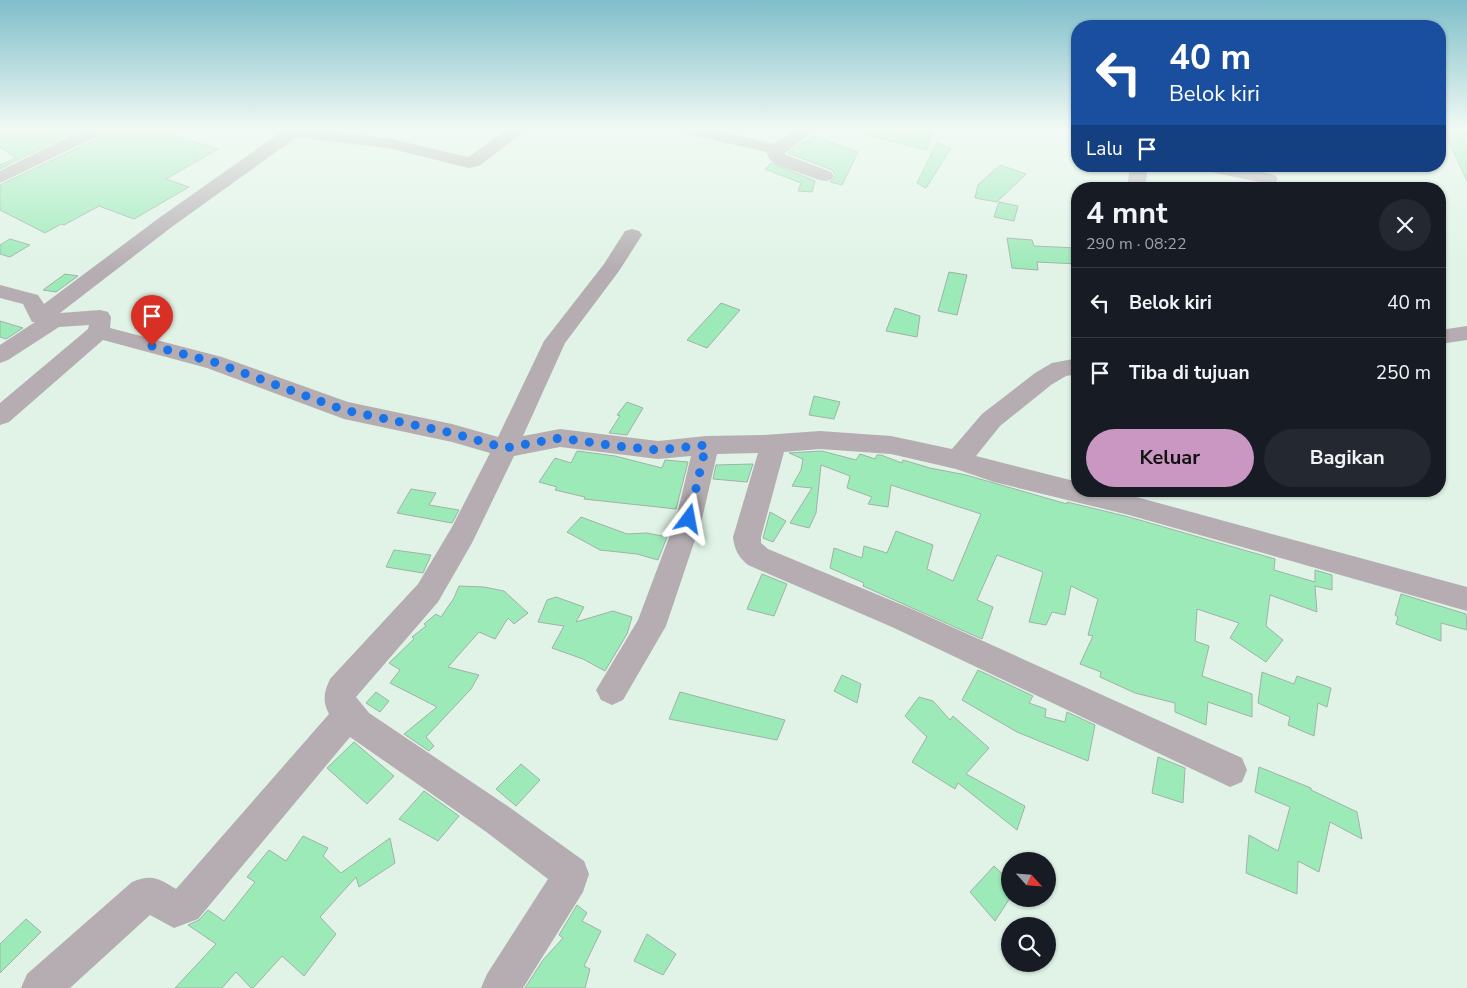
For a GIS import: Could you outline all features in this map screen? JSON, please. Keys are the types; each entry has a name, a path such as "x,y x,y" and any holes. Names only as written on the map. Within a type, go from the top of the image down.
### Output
{"street":[{"path":"0,355 166,222 232,176"},
{"path":"1255,176 1269,179"},
{"path":"501,988 570,879 571,874 497,819 360,726 339,702 342,689 428,592 462,535 555,341 612,267 632,235"},
{"path":"0,291 32,300 47,318"},
{"path":"0,416 99,332 100,317 47,318"},
{"path":"99,332 214,362 344,410 452,433 505,448 560,438 658,450 706,445 764,444 820,440 891,445 958,460 994,472 1071,491"},
{"path":"1446,336 1467,333"},
{"path":"958,460 992,420 1036,385 1060,369 1071,367"},
{"path":"774,442 747,537 747,545 750,551 758,557 902,618 1230,770"},
{"path":"612,690 651,626 689,519 706,445"},
{"path":"1096,497 1467,598"},
{"path":"41,988 145,895 152,895 174,909 178,910 185,906 349,714"}],"building":[{"path":"19,176 171,176 166,179 189,187 134,219 99,206 45,233 0,210 0,185"},
{"path":"783,176 803,176 815,181 812,192 798,191 801,183"},
{"path":"836,176 846,176 842,185 830,182"},
{"path":"920,176 933,176 926,188 917,183"},
{"path":"988,176 1024,176 997,202 975,198 978,185"},
{"path":"999,202 1018,206 1014,221 994,217"},
{"path":"1007,238 1032,240 1034,246 1071,248 1071,264 1037,262 1038,270 1012,268"},
{"path":"10,239 30,245 10,257 0,254 0,245"},
{"path":"949,272 967,275 957,315 938,311"},
{"path":"65,274 78,276 56,292 43,290"},
{"path":"721,303 740,310 707,348 687,340"},
{"path":"895,308 920,316 917,337 886,331"},
{"path":"0,321 23,328 6,339 0,337"},
{"path":"814,396 840,402 834,419 809,415"},
{"path":"627,402 643,408 627,435 609,433 620,416 617,415"},
{"path":"577,451 615,456 662,468 665,460 688,462 676,509 584,499 585,497 555,490 557,487 539,482 555,458 571,463"},
{"path":"822,451 856,460 860,454 875,459 877,455 881,455 902,463 903,460 930,468 966,475 1067,504 1067,502 1129,517 1275,559 1274,570 1315,582 1315,570 1332,575 1332,590 1315,586 1317,612 1270,595 1266,626 1283,640 1266,662 1230,638 1239,623 1197,609 1195,641 1209,646 1202,676 1252,694 1252,717 1208,702 1206,725 1175,712 1175,703 1135,693 1100,677 1101,672 1080,664 1093,636 1088,635 1098,599 1071,586 1065,615 1052,612 1046,625 1029,622 1043,572 997,555 977,600 993,607 982,639 863,586 864,583 830,568 834,548 862,558 864,546 887,553 896,531 933,545 927,569 953,581 981,514 891,485 888,507 868,504 872,497 847,488 850,476 821,465 816,513 809,528 790,523 812,488 792,486 801,470 803,459 789,453"},
{"path":"753,464 747,482 713,479 716,465"},
{"path":"411,489 436,493 429,505 459,510 452,523 397,513"},
{"path":"770,512 786,521 773,542 763,538"},
{"path":"581,517 627,534 647,533 667,537 658,560 637,554 600,550 567,532"},
{"path":"394,550 431,555 423,573 386,567"},
{"path":"762,574 787,584 774,616 747,609"},
{"path":"459,586 484,587 504,591 528,613 514,624 508,618 495,639 479,632 448,667 479,675 471,689 426,737 434,746 429,751 404,734 437,707 390,683 400,670 389,663 414,639 412,637 426,626 424,624 436,614 441,617 454,598"},
{"path":"1401,594 1466,614 1467,630 1441,623 1441,641 1396,624 1398,617 1395,615"},
{"path":"556,597 584,607 576,622 613,611 632,617 627,634 605,671 583,659 552,648 564,626 538,622 547,600"},
{"path":"978,670 1033,696 1029,703 1046,709 1045,717 1065,722 1067,712 1095,725 1088,761 1017,732 962,700"},
{"path":"1262,672 1294,684 1297,676 1331,688 1327,707 1318,703 1314,736 1288,725 1290,717 1258,703"},
{"path":"842,675 861,684 857,703 834,691"},
{"path":"376,692 389,701 380,712 366,703"},
{"path":"680,692 785,720 777,740 669,719"},
{"path":"919,697 933,701 950,720 953,716 989,748 966,774 1025,806 1017,830 958,783 955,789 912,762 927,737 905,716"},
{"path":"354,742 394,776 367,804 327,768"},
{"path":"1158,757 1185,768 1183,803 1152,793"},
{"path":"521,764 540,780 516,806 496,789"},
{"path":"1259,767 1311,788 1311,790 1357,812 1362,839 1330,822 1319,872 1298,861 1297,894 1246,873 1249,835 1278,851 1290,807 1255,792"},
{"path":"424,791 459,816 438,841 399,819"},
{"path":"303,836 328,848 323,856 341,873 390,838 395,863 359,887 356,877 320,917 336,934 304,976 282,956 253,988 236,972 222,988 175,988 216,944 188,925 199,920 208,910 224,921 255,882 247,877 269,850 286,861"},
{"path":"994,866 1001,873 1001,908 1003,908 995,921 970,892"},
{"path":"577,905 587,913 582,921 601,931 584,966 590,969 585,988 525,988 543,960 563,938 559,935"},
{"path":"26,919 41,932 0,973 0,944"},
{"path":"647,934 676,954 663,975 634,961"}],"route":[{"path":"152,346 214,362 344,410 393,422 452,433 505,448 560,438 658,450 706,445 689,519"}]}
